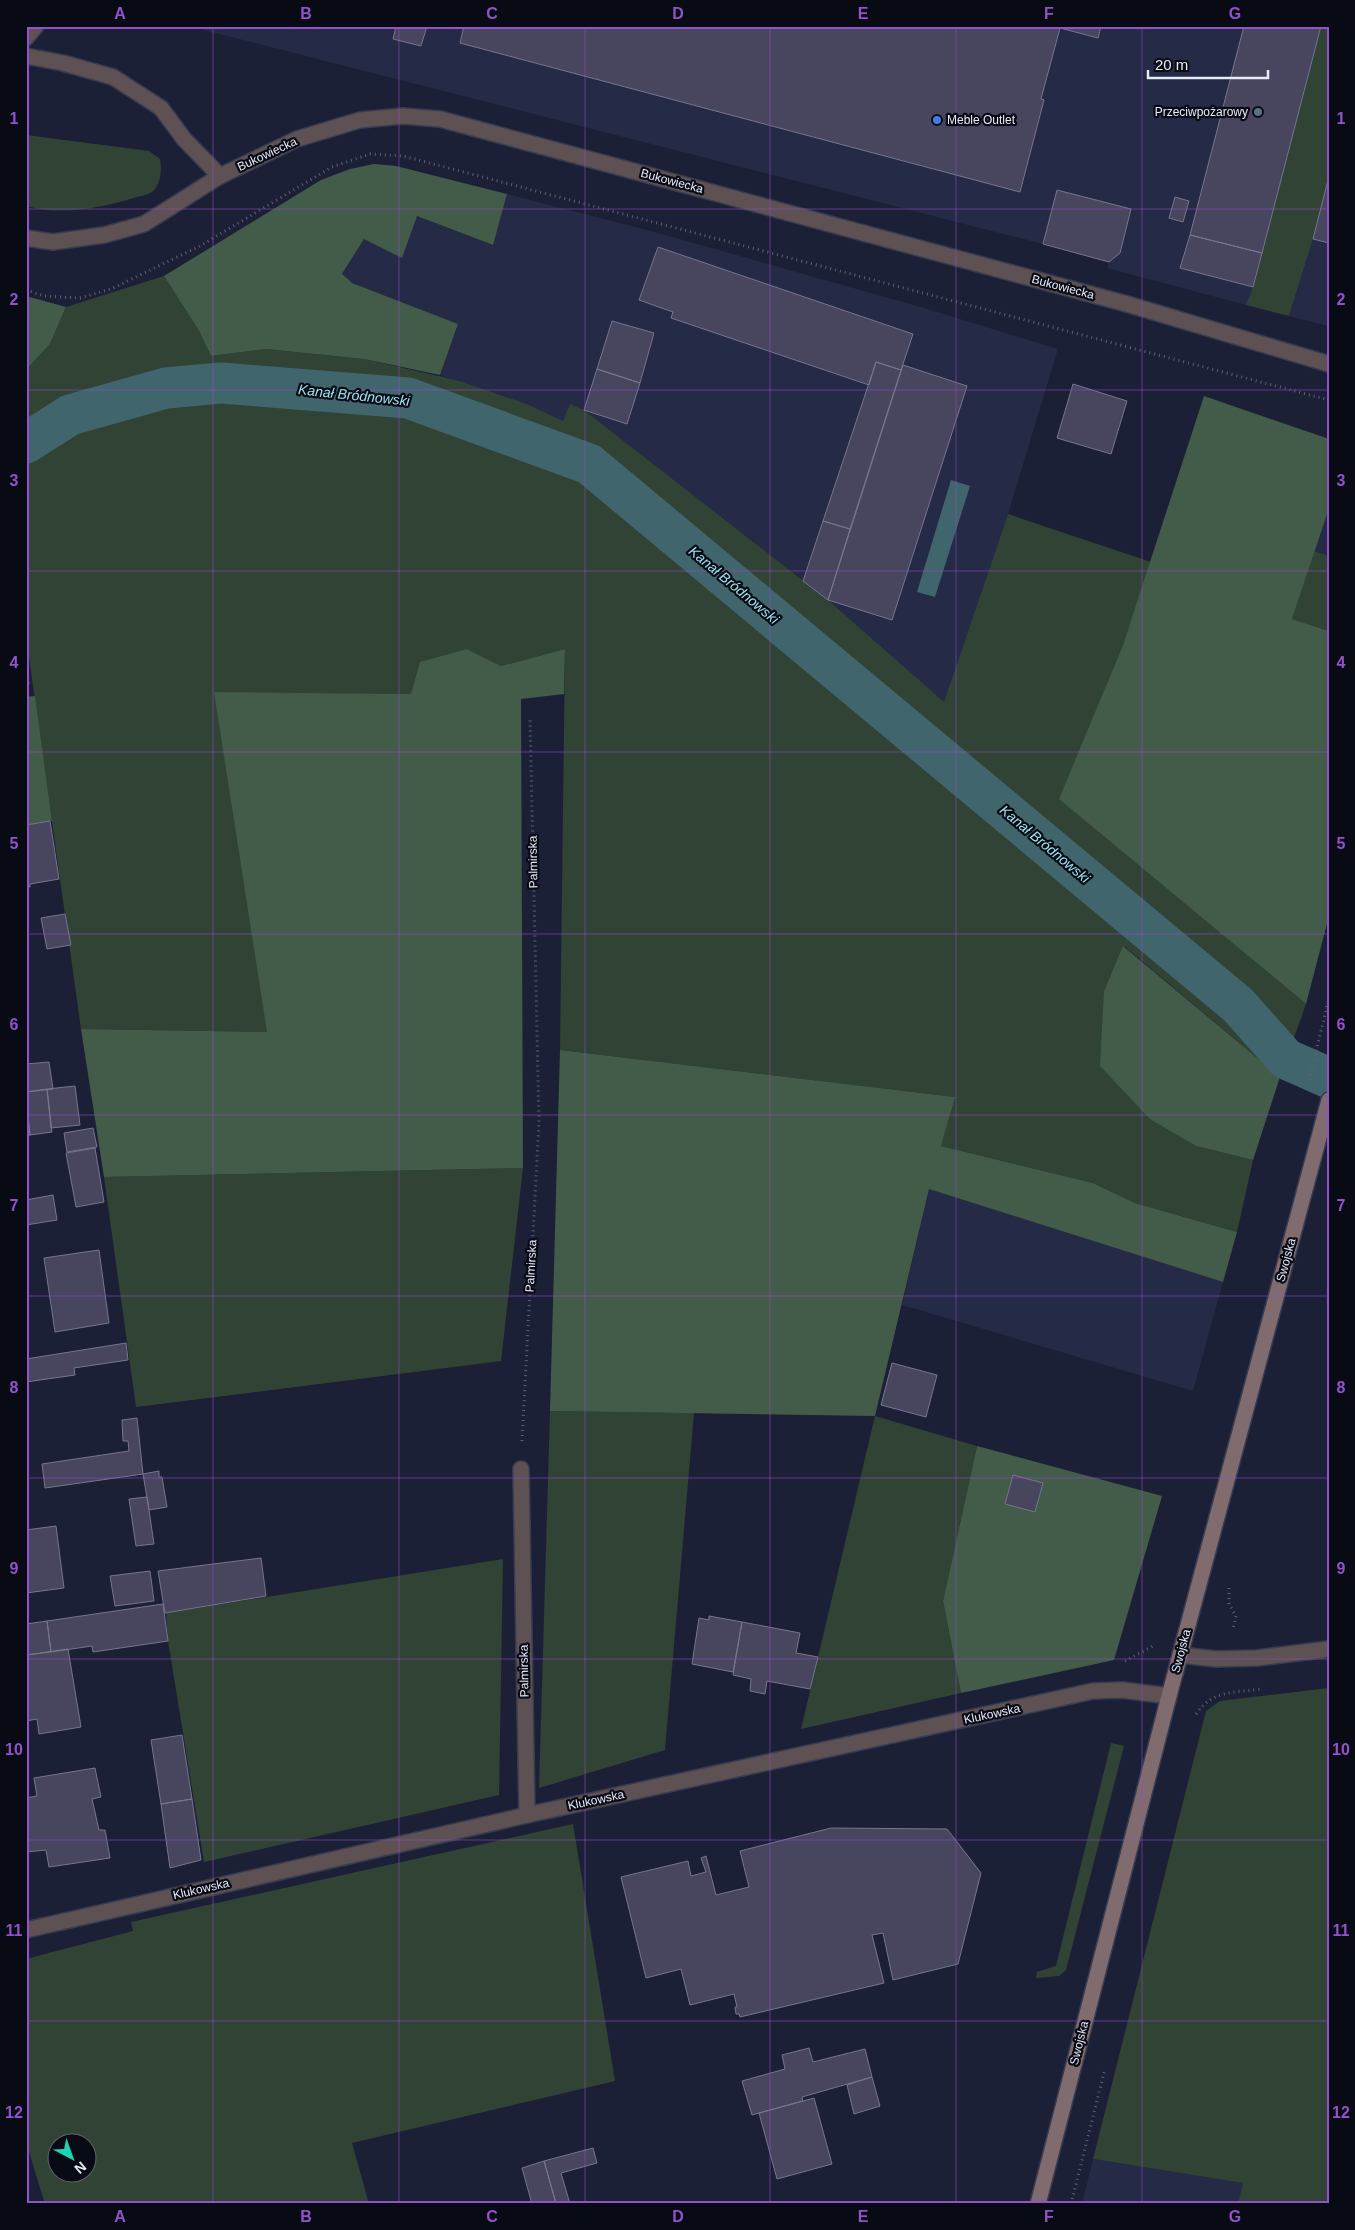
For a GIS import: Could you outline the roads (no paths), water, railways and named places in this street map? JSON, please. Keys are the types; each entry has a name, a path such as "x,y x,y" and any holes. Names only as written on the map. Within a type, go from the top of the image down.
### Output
{"street":[{"path":"26,38 36,26"},
{"path":"26,56 63,63 112,77 161,108 184,139 220,176"},
{"name":"Bukowiecka","path":"26,238 53,242 104,235 144,224 220,176 297,139 360,120 403,116 440,119 1117,301 1329,364"},
{"name":"Swojska","path":"1038,2204 1168,1696 1329,1100"},
{"name":"Palmirska","path":"521,1469 527,1815"},
{"path":"1180,1655 1257,1658 1329,1648"},
{"name":"Klukowska","path":"26,1930 527,1815 1093,1692 1122,1690 1168,1696"}],"waterway":[{"name":"Kanał Bródnowski","path":"26,443 70,415 166,388 221,383 408,398 589,464 1238,1005 1286,1059 1329,1078"}],"place":[{"name":"Przeciwpożarowy","path":"1258,112"},
{"name":"Meble Outlet","path":"937,120"}]}
